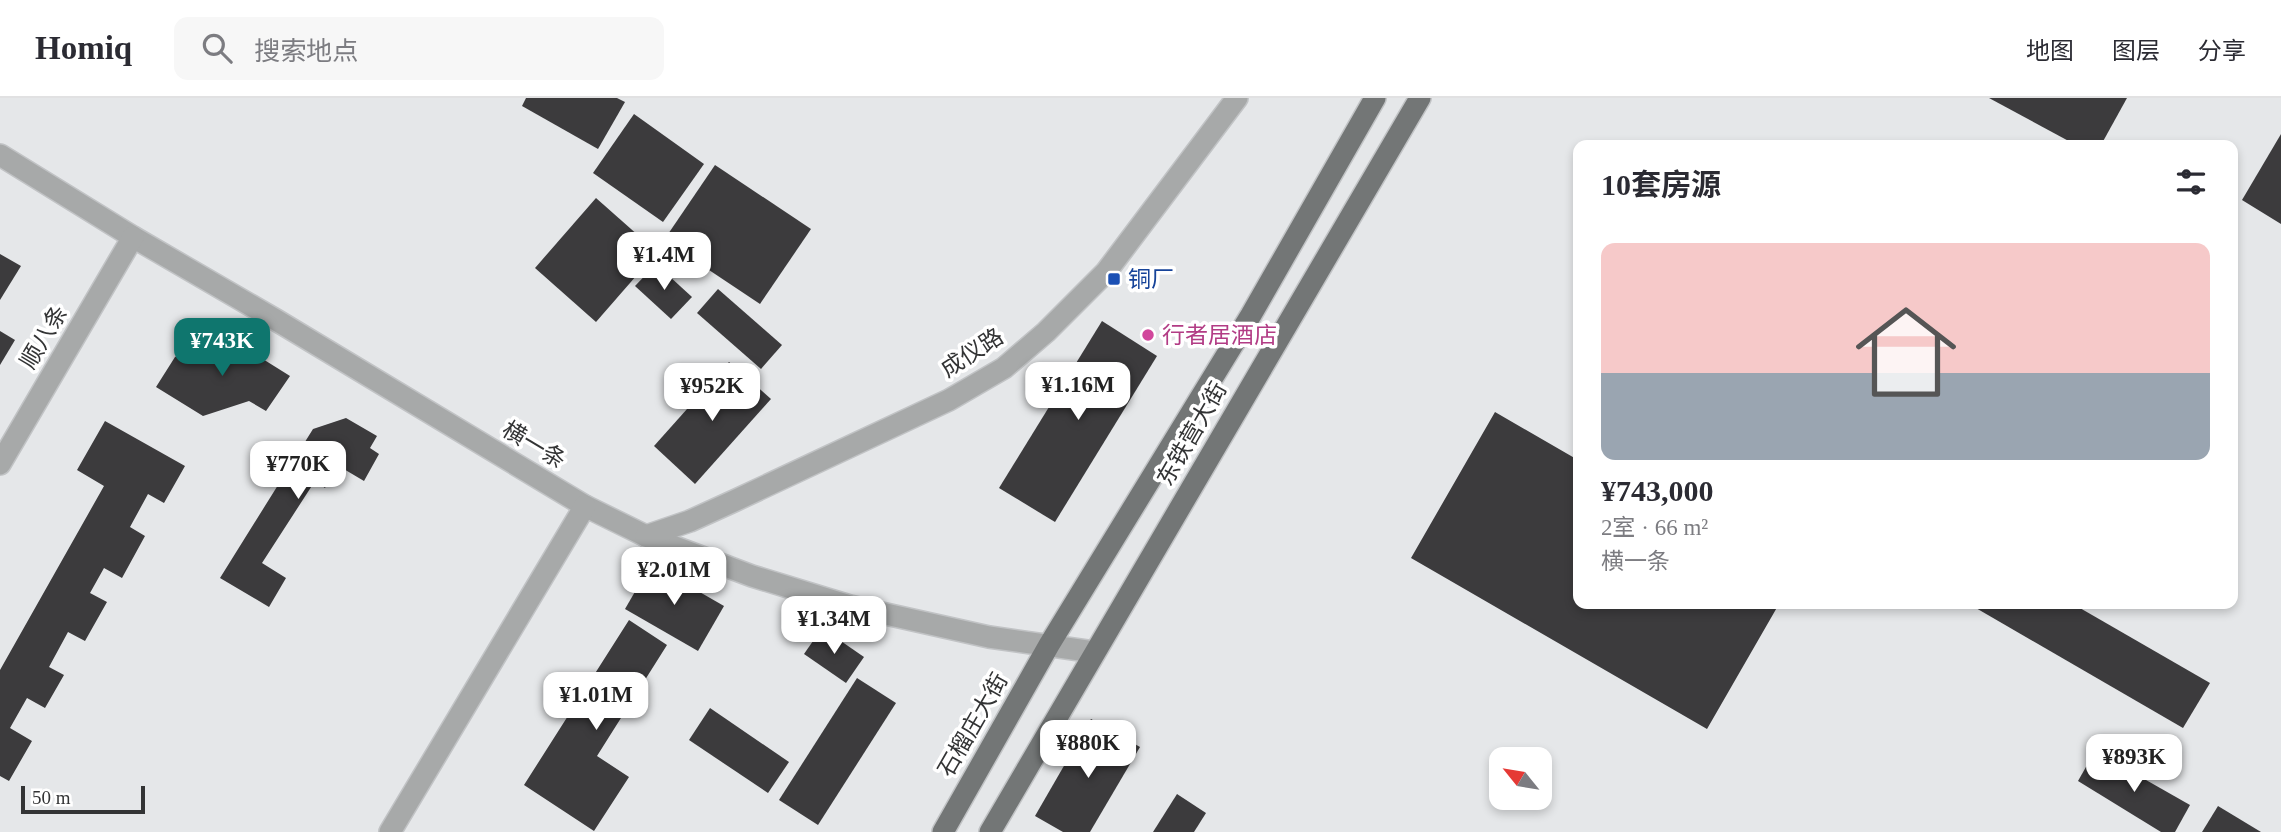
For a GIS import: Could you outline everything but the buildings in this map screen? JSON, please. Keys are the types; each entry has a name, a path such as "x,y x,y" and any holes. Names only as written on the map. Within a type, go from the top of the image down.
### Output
{"main road":[{"name":"东铁营大街","path":"1049,645 1251,315 1375,98"},
{"name":"东铁营大街","path":"1094,652 1420,98"},
{"name":"石榴庄大街","path":"943,832 1049,645"},
{"path":"990,832 1094,652"}],"street":[{"name":"成仪路","path":"646,536 691,521 747,495 949,400 1004,368 1046,332 1106,272 1237,98"},
{"name":"横一条","path":"0,155 585,506 646,536 752,576 850,606 989,637 1094,652"},
{"name":"顺八条","path":"0,464 134,237"},
{"path":"390,832 585,506"}],"place":[{"name":"铜厂","path":"1114,279"},
{"name":"行者居酒店","path":"1148,335"}]}
